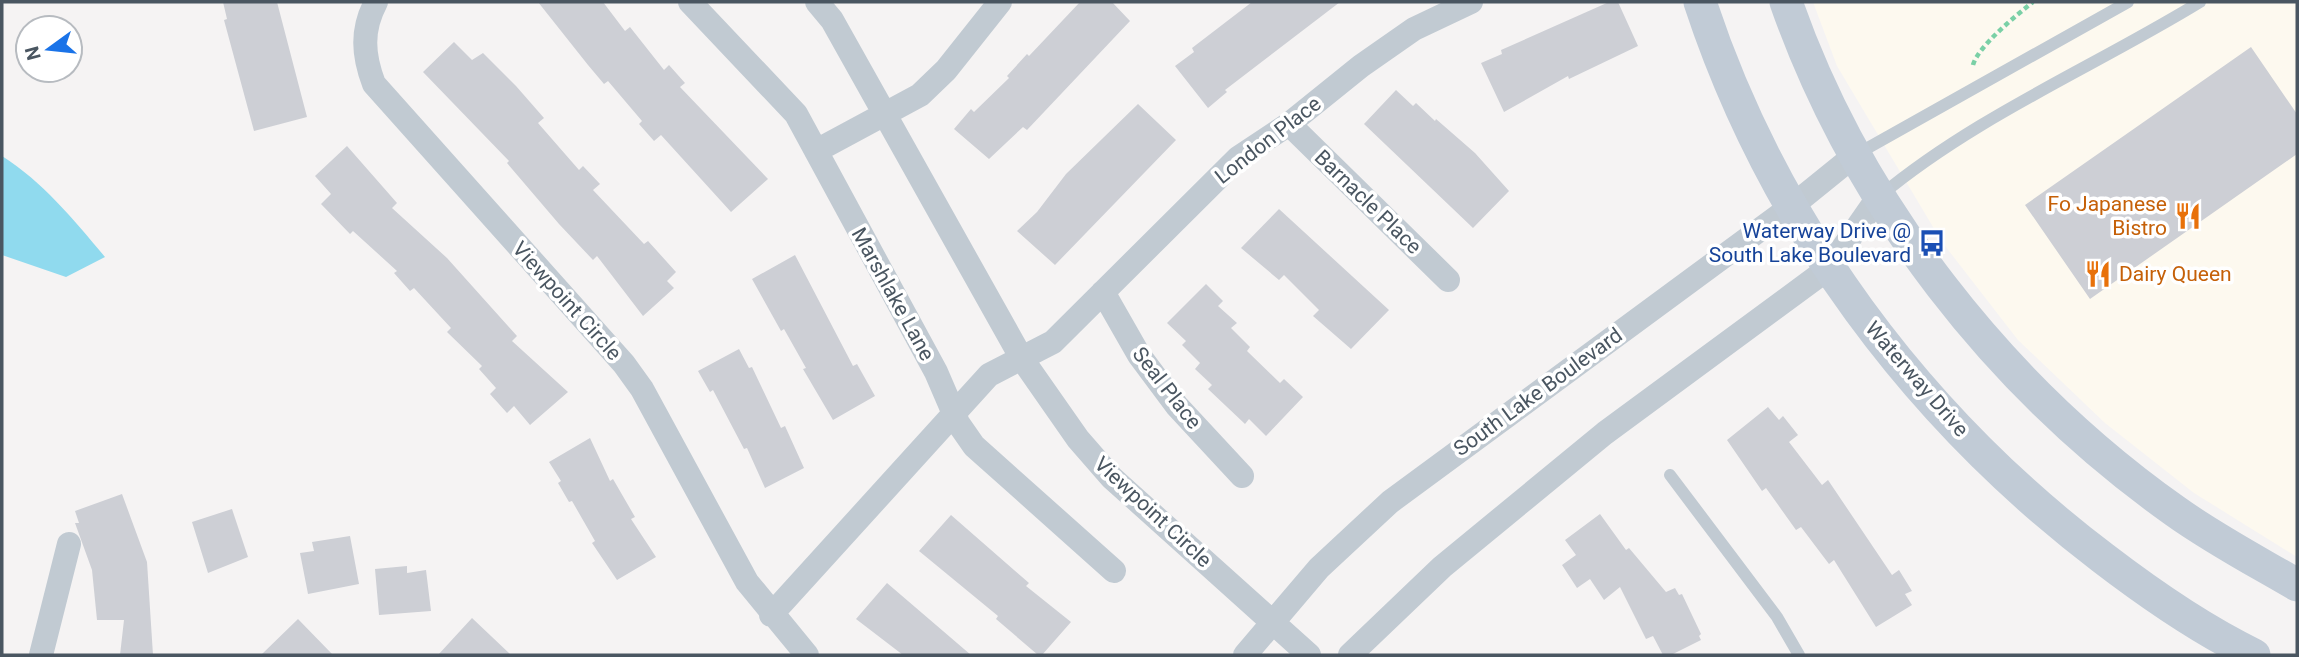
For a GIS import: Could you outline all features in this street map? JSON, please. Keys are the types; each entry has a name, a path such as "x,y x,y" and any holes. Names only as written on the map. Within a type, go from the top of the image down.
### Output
{"street":[{"name":"Viewpoint Circle","path":"376,2 369,15 364,38 366,62 374,84 624,365 642,389 747,582 771,615 807,655"},
{"name":"Marshlake Lane","path":"690,2 796,114 936,372 954,414 974,446 1114,571"},
{"name":"Viewpoint Circle","path":"817,2 832,20 887,115 1022,359 1078,439 1112,478 1309,655"},
{"path":"816,151 920,95 946,70 1000,2"},
{"name":"London Place","path":"1022,359 1053,342 1238,158 1289,124 1361,66 1414,29 1471,2"},
{"name":"Waterway Drive","path":"1700,2 1735,92 1792,206 1829,268 1876,335 1927,397 1996,468 2060,526 2141,587 2253,655"},
{"path":"1786,2 1817,78 1855,155 1879,196 1920,256 1984,337 2056,412 2120,470 2176,512 2297,585"},
{"name":"Barnacle Place","path":"1289,124 1448,280"},
{"name":"South Lake Boulevard","path":"1245,655 1318,568 1399,495 1792,206 1855,155"},
{"path":"1350,655 1442,567 1605,433 1829,268 1879,196"},
{"name":"Seal Place","path":"1103,292 1139,355 1177,406 1242,476"},
{"path":"771,615 989,375 1022,359"},
{"path":"41,655 69,544"}],"lane":[{"path":"1855,155 2128,2"},
{"path":"1879,196 1920,164 1970,132 2185,6 2200,2"},
{"path":"1670,475 1777,617 1799,655"}],"path":[{"path":"1973,65 1974,59 2010,20 2033,2"}],"shaded area":[{"path":"1813,2 2297,2 2297,557 2194,493 2105,423 2018,340 1942,242 1837,66"}],"water":[{"path":"2,156 44,190 105,257 66,277 2,255"}],"building":[{"path":"223,2 277,2 307,117 254,131 224,20 227,19"},
{"path":"538,2 603,2 625,31 630,27 664,70 669,65 685,83 680,87 768,179 731,212 661,135 654,141 639,124 642,121 608,81 604,84"},
{"path":"1080,2 1112,2 1130,21 1027,130 1023,127 989,159 954,129 971,109 974,112 1009,78 1007,76 1027,54 1029,56"},
{"path":"1252,2 1340,2 1225,90 1227,92 1208,108 1175,66 1194,52 1192,48"},
{"path":"1609,2 1618,2 1638,46 1569,79 1568,76 1504,112 1481,63 1502,54 1501,50"},
{"path":"454,42 472,60 483,53 516,86 544,118 538,123 579,170 583,166 600,184 593,190 644,244 648,241 676,272 667,281 674,288 643,316 597,256 593,260 507,163 509,161 423,72"},
{"path":"2251,47 2297,114 2297,154 2090,299 2025,205"},
{"path":"1396,90 1413,106 1416,103 1475,153 1509,191 1473,228 1364,124"},
{"path":"1138,104 1176,140 1055,265 1017,231 1037,212 1066,174"},
{"path":"347,146 397,203 392,208 447,258 517,336 512,341 568,392 530,425 514,406 507,413 490,394 496,388 479,369 482,366 447,332 451,328 414,288 410,291 394,273 397,271 353,231 350,234 321,204 331,194 315,176"},
{"path":"1279,209 1389,310 1351,349 1313,316 1319,310 1284,275 1279,280 1241,248"},
{"path":"795,255 853,366 857,364 875,396 833,420 803,369 806,368 784,329 781,331 752,279"},
{"path":"1206,284 1223,301 1218,306 1237,323 1231,328 1250,347 1247,351 1280,383 1284,379 1303,397 1266,436 1249,419 1245,424 1208,389 1212,385 1195,369 1200,363 1182,345 1186,341 1167,323"},
{"path":"739,349 749,368 752,367 781,428 785,426 804,468 765,488 747,448 744,449 713,390 710,392 698,371"},
{"path":"1768,407 1779,420 1783,416 1798,435 1789,442 1822,485 1828,480 1892,575 1899,570 1912,591 1905,594 1912,605 1876,627 1834,560 1829,564 1801,527 1796,530 1766,488 1762,491 1727,440"},
{"path":"590,438 610,481 613,479 635,517 631,519 656,557 617,580 592,543 595,541 572,501 569,502 558,483 561,481 549,462"},
{"path":"122,494 147,562 153,655 120,655 124,620 97,620 92,570 75,523 79,523 75,511"},
{"path":"232,509 248,557 208,573 192,522"},
{"path":"1600,514 1626,550 1629,548 1666,592 1675,588 1679,595 1682,594 1701,634 1701,640 1671,655 1663,655 1653,636 1646,639 1620,587 1604,600 1590,579 1577,588 1562,565 1576,555 1565,540"},
{"path":"951,515 1029,583 1026,586 1071,622 1042,655 1038,655 996,619 998,616 919,551"},
{"path":"350,536 359,584 308,594 300,553 314,551 312,542"},
{"path":"407,566 407,573 426,570 431,611 379,615 375,569"},
{"path":"887,583 971,655 903,655 856,619"},
{"path":"472,618 511,655 438,655"},
{"path":"298,619 333,655 261,655"}],"place":[{"name":"Fo Japanese Bistro","path":"2188,216"},
{"name":"Waterway Drive @ South Lake Boulevard","path":"1932,243"},
{"name":"Dairy Queen","path":"2098,274"}]}
